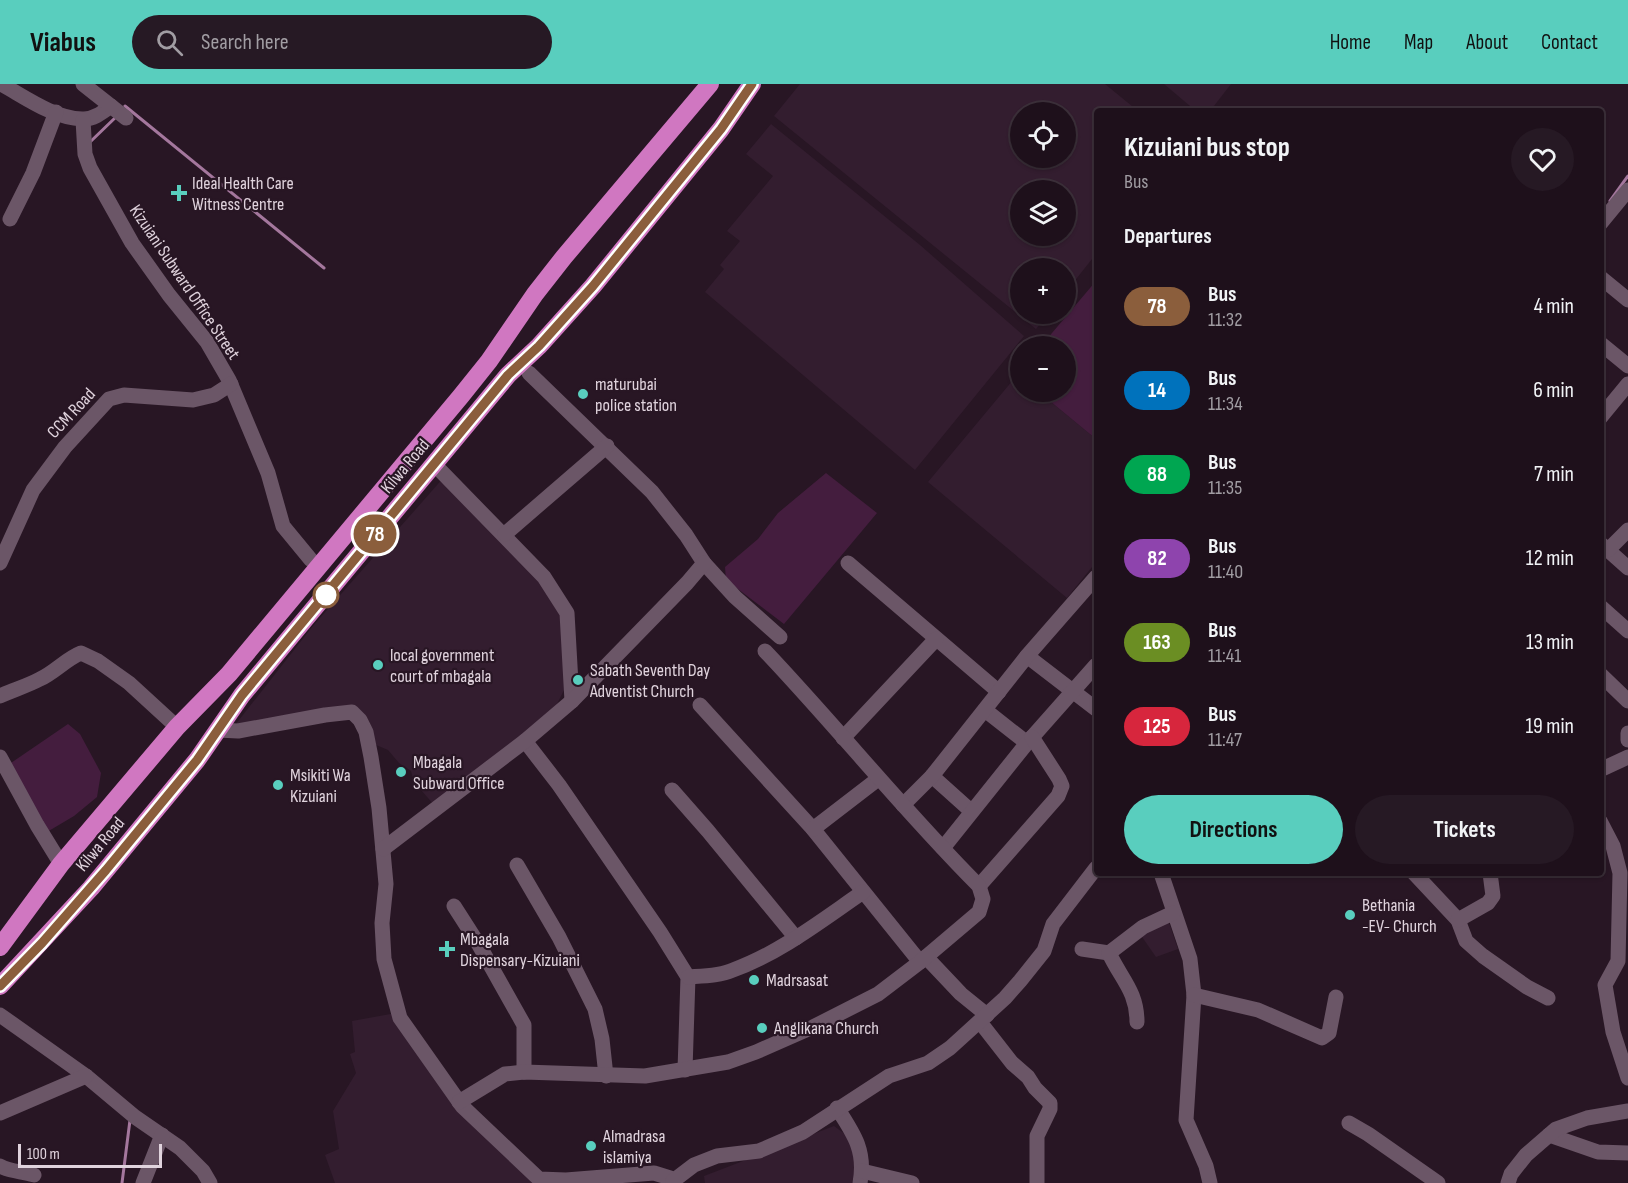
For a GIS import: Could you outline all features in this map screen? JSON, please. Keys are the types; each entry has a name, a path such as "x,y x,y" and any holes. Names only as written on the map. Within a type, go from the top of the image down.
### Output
{"highway":[{"name":"Kilwa Road","path":"0,947 61,864 177,727 229,674 328,557 489,361 535,294 564,257 710,84"},
{"name":"Kilwa Road","path":"0,986 91,888 197,760 242,695 508,375 539,346 593,286 721,129 752,84"}],"street":[{"path":"1,84 56,112 83,120 98,116 111,106"},
{"path":"83,84 126,118"},
{"path":"10,219 33,173 56,112"},
{"name":"Kizuiani Subward Office Street","path":"83,120 85,154 90,168 118,221 169,295 207,342 231,384 268,473 283,526 311,560"},
{"path":"1604,219 1628,190"},
{"path":"1604,280 1628,300"},
{"path":"1604,346 1628,366"},
{"path":"529,373 652,492 686,535 704,563 735,597 780,637"},
{"name":"CCM Road","path":"0,563 33,490 65,447 109,399 124,395 193,400 214,395 231,384"},
{"path":"1604,413 1628,384"},
{"path":"505,534 607,447"},
{"path":"434,464 505,534 544,577 567,613 572,701"},
{"path":"1628,530 1604,547 1628,568"},
{"path":"848,562 999,692"},
{"path":"383,849 525,741 572,701 704,563"},
{"path":"903,805 932,776 1027,656 1094,579"},
{"path":"1604,615 1628,632"},
{"path":"843,738 936,639"},
{"path":"459,1102 505,1074 524,1072 645,1076 728,1062 813,1027 878,994 923,960 979,912 983,899 980,886 879,779 765,651"},
{"path":"0,696 41,679 60,668 73,656 81,653 98,661 129,683 177,727"},
{"path":"1027,656 1094,708"},
{"path":"943,848 1030,740 1094,667"},
{"path":"1604,678 1628,701"},
{"path":"700,705 813,829 863,892 923,960 961,994 983,1019 1012,1063 1028,1077 1034,1087 1050,1103 1050,1109 1035,1145 1038,1158 1036,1183"},
{"path":"980,886 1049,807 1062,786 1030,740 985,710"},
{"path":"218,730 238,731 325,715 352,712 356,714 366,732 379,808 386,884 382,923 384,959 400,1018 459,1102 539,1179 554,1181 654,1173 670,1178 674,1182 694,1165 717,1156 759,1151 802,1132 889,1076 928,1063 950,1048 1005,998 1038,958 1053,924 1094,871"},
{"path":"1628,733 1628,740"},
{"path":"525,741 559,785 660,932 688,977 685,1070"},
{"path":"0,757 27,808 61,864"},
{"path":"1604,769 1625,763"},
{"path":"932,776 971,811"},
{"path":"813,829 879,779"},
{"path":"672,790 796,938"},
{"path":"1604,829 1613,846 1620,873 1618,960 1605,985 1613,1032 1627,1073"},
{"path":"517,865 559,937 595,1009 602,1039 606,1076"},
{"path":"1162,876 1190,959 1194,994 1185,1120 1206,1166 1210,1183"},
{"path":"1417,876 1458,920 1466,941 1483,957 1527,987 1548,998"},
{"path":"1458,920 1488,903 1492,896 1492,876"},
{"path":"688,977 732,971 796,938 863,892"},
{"path":"454,906 524,1025 524,1072"},
{"path":"1082,949 1109,952 1143,927 1173,913"},
{"path":"1109,952 1132,992 1137,1006 1137,1022"},
{"path":"1194,994 1258,1010 1322,1038 1329,1033 1335,997"},
{"path":"0,1015 86,1076 135,1118 180,1148 203,1171 210,1183"},
{"path":"0,1113 86,1076"},
{"path":"837,1108 857,1138 861,1177 912,1183"},
{"path":"1508,1183 1511,1174 1526,1155 1549,1135 1567,1124 1628,1111"},
{"path":"1349,1123 1438,1183"},
{"path":"143,1183 162,1135"},
{"path":"1549,1135 1598,1152 1628,1153"},
{"path":"0,1166 9,1171 24,1171 34,1175"}],"shaded area":[{"path":"800,84 1105,84 1134,108 1094,108 1094,257 1076,279 1076,258 1010,258 1010,308 774,116"},
{"path":"1164,84 1231,84 1212,108 1192,108"},
{"path":"771,124 920,245 1024,336 1010,336 1010,353 915,470 705,292 724,269 720,265 740,241 727,231 773,176 746,154"},
{"path":"1094,283 1094,437 1051,402 1076,402 1076,336 1049,336 1060,324 1076,324 1076,305"},
{"path":"1030,324 1040,324 1036,329"},
{"path":"1010,384 1010,402 1051,402 1094,437 1094,564 1067,598 928,482"},
{"path":"826,473 877,513 784,624 726,580 725,567 758,539 778,513"},
{"path":"445,476 564,609 565,688 556,706 536,727 435,806 414,782 411,771 399,763 388,750 369,742 352,707 228,734 312,627"},
{"path":"68,724 80,734 101,773 97,797 74,816 47,832 8,765"},
{"path":"1167,917 1178,949 1156,957 1140,934"},
{"path":"396,1013 533,1183 335,1183 325,1155 339,1149 333,1111 356,1073 350,1054 355,1052 352,1021"},
{"path":"834,1126 853,1140 858,1156 852,1183 705,1183 704,1176"}],"waterway":[{"path":"125,106 324,268"},
{"path":"89,143 117,116"},
{"path":"1610,201 1628,176"},
{"path":"122,1183 130,1120"}],"bus line":[{"name":"78","path":"0,986 42,943 106,870 197,760 242,695 508,375 539,346 593,286 721,129 752,84"}],"place":[{"name":"Ideal Health Care Witness Centre","path":"179,193"},
{"name":"maturubai police station","path":"583,394"},
{"name":"local government court of mbagala","path":"378,665"},
{"name":"Sabath Seventh Day Adventist Church","path":"578,680"},
{"name":"Mbagala Subward Office","path":"401,772"},
{"name":"Msikiti Wa Kizuiani","path":"278,785"},
{"name":"Bethania -EV- Church","path":"1350,915"},
{"name":"Mbagala Dispensary-Kizuiani","path":"447,949"},
{"name":"Madrsasat","path":"754,980"},
{"name":"Anglikana Church","path":"762,1028"},
{"name":"Almadrasa islamiya","path":"591,1146"}]}
